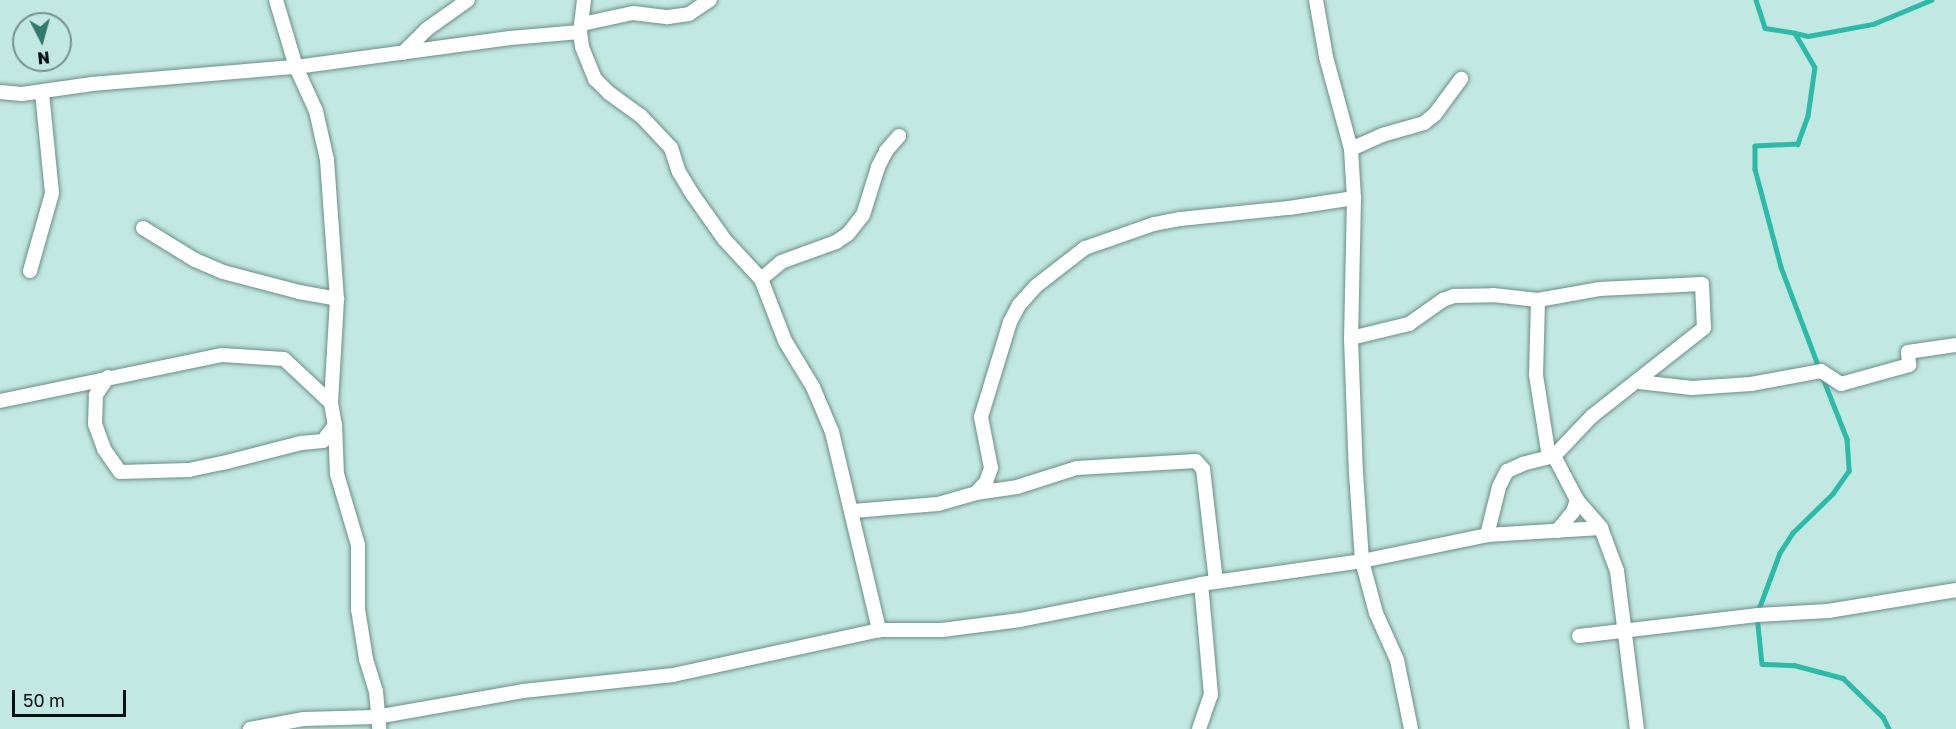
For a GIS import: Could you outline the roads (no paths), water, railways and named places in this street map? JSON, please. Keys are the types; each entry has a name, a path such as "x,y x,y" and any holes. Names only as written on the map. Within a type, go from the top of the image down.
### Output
{"street":[{"path":"276,0 296,67 316,111 327,160 337,299 331,403 335,425 337,474 358,545 358,609 366,659 376,691 378,723"},
{"path":"403,53 427,29 468,0"},
{"path":"584,0 581,28 582,47 595,79 662,135 671,148 679,172 693,195 724,239 761,279 785,340 813,387 832,432 853,511 879,630"},
{"path":"0,92 42,92 92,84 296,67 581,28 633,13 668,17 689,14 710,0"},
{"path":"1316,0 1326,57 1351,149 1354,198 1351,338 1362,561 1376,613 1397,660 1411,729"},
{"path":"1351,149 1382,135 1424,123 1435,114 1461,80"},
{"path":"30,270 52,193 42,92"},
{"path":"761,279 781,262 836,242 848,234 863,215 878,167 886,151 899,136"},
{"path":"976,493 986,482 991,468 981,417 1010,322 1019,305 1062,264 1085,248 1154,224 1354,198"},
{"path":"143,228 195,260 223,272 299,292 337,299"},
{"path":"1351,338 1409,324 1443,300 1454,296 1493,295 1538,300 1599,289 1702,284 1704,328 1639,382 1592,416 1551,457 1523,464 1507,471 1499,486 1487,535"},
{"path":"1538,300 1536,375 1551,457 1577,500 1601,528 1617,571 1637,729"},
{"path":"1639,382 1692,388 1751,384 1821,371 1841,384 1909,365 1908,352 1956,345"},
{"path":"0,401 222,355 284,359 331,403"},
{"path":"108,377 96,395 95,424 104,448 120,472 189,470 301,442 323,441 335,425"},
{"path":"853,511 938,504 976,493 1017,487 1077,468 1196,461 1203,469 1216,581"},
{"path":"1557,531 1573,512 1577,500"},
{"path":"250,729 304,719 378,723 523,691 673,675 879,630 942,630 1020,620 1216,581 1362,561 1487,535 1601,528"},
{"path":"1199,729 1211,695 1201,584"},
{"path":"1579,636 1757,615 1828,611 1956,590"}],"waterway":[{"path":"1756,0 1765,28 1795,33 1815,67 1808,116 1798,144 1755,146 1755,169 1781,267 1820,370"},
{"path":"1795,33 1808,36 1873,24 1931,0"},
{"path":"1823,378 1847,439 1849,471 1833,494 1793,533 1780,553 1757,615 1762,664 1794,665 1843,678 1883,717 1889,729"}]}
